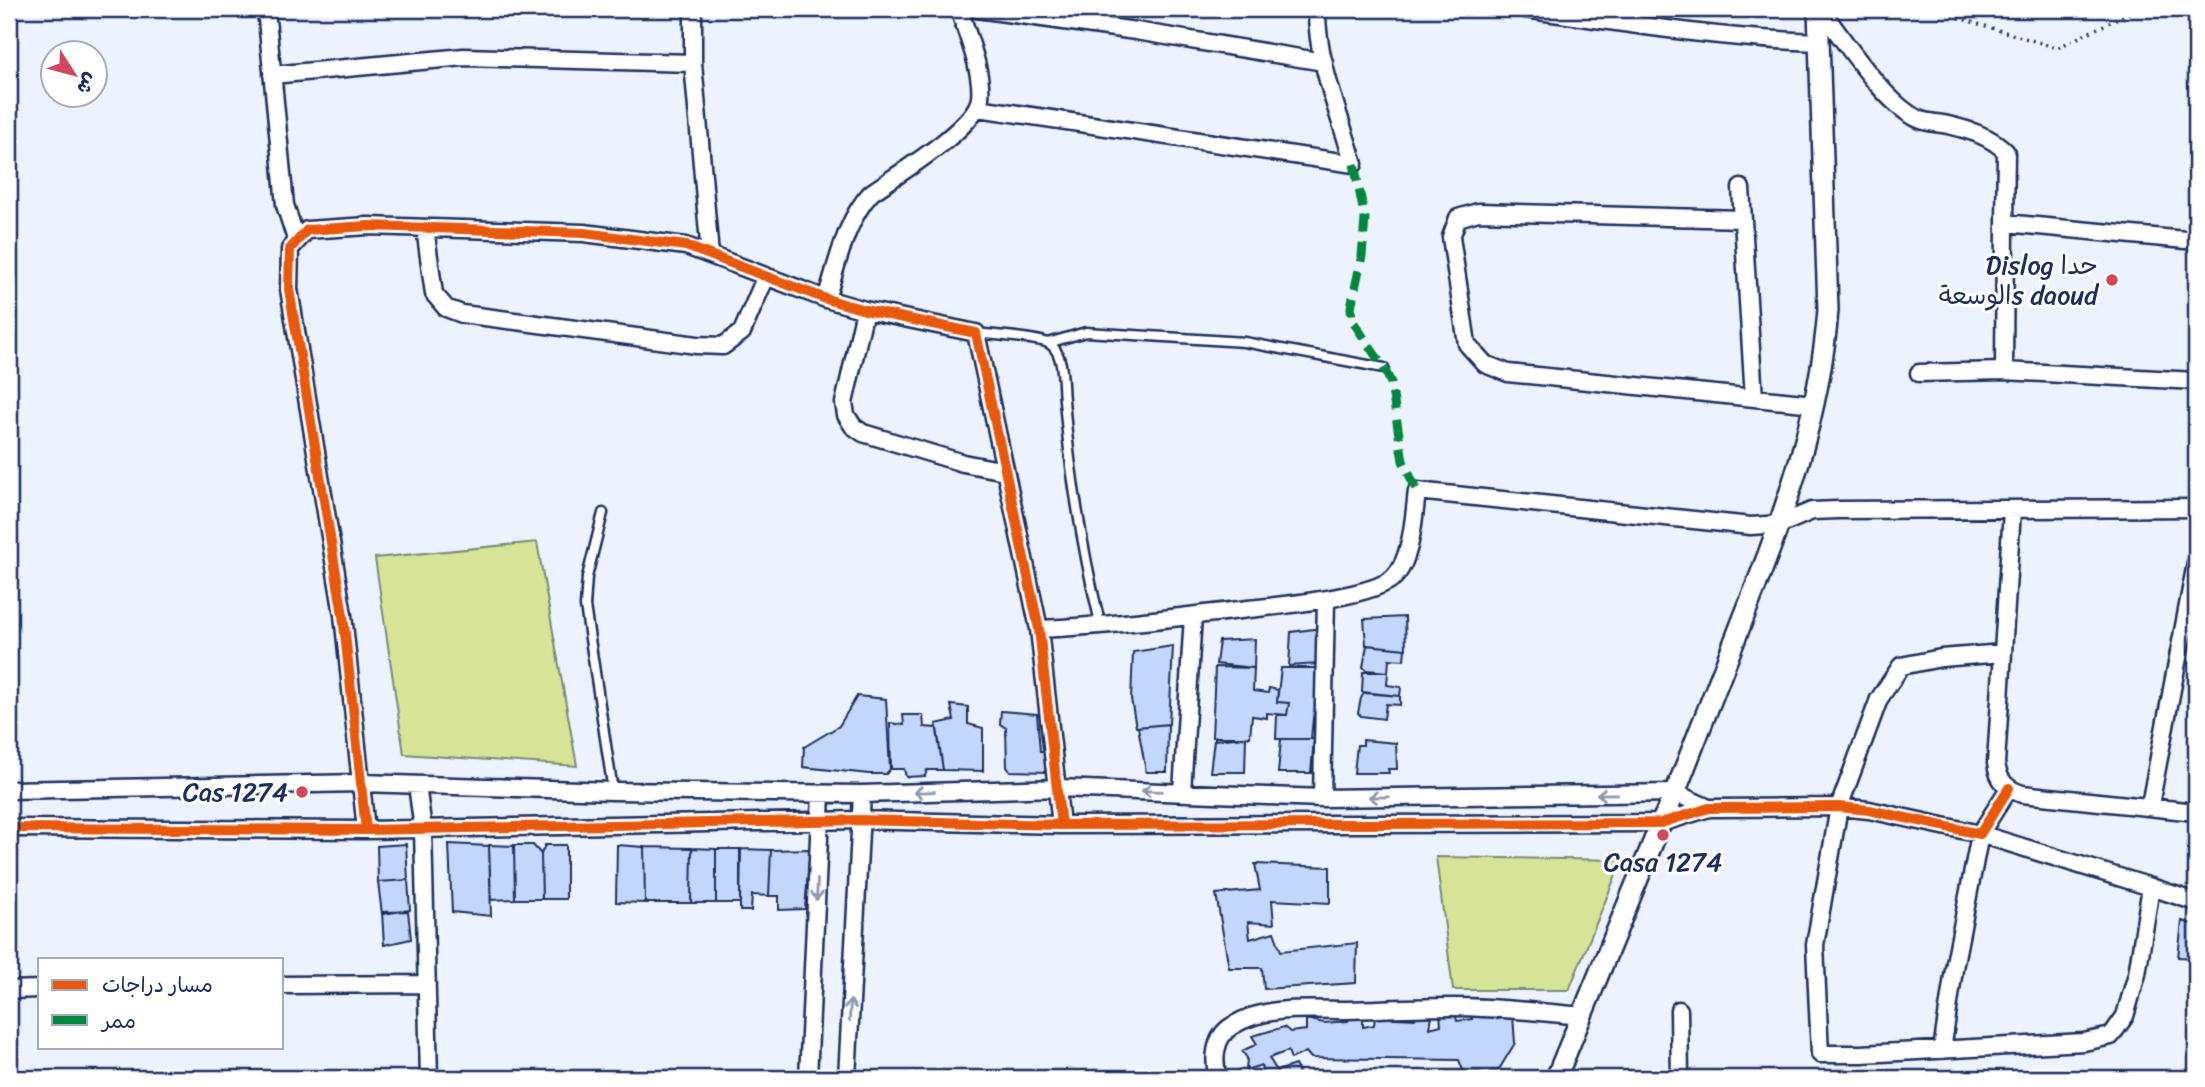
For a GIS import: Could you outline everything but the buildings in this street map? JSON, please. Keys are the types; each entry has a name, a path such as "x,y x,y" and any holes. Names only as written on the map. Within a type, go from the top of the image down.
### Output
{"street":[{"path":"266,9 285,205 296,239"},
{"path":"693,9 693,63 710,255"},
{"path":"826,299 852,221 863,202 871,193 947,139 969,120 978,108 980,87 960,9"},
{"path":"977,9 1149,33 1324,62"},
{"path":"978,108 1354,164 1324,62 1317,28 1318,9"},
{"path":"1525,9 1692,32 1819,42"},
{"path":"1556,1078 1675,793 1781,524 1814,404 1824,359 1828,310 1819,9"},
{"path":"1819,9 1880,87 1902,109 1921,120 1949,125 1983,136 1996,142 2006,152 2004,371"},
{"path":"272,75 464,57 693,63"},
{"path":"1741,188 1754,398"},
{"path":"1743,219 1478,212 1458,218 1451,237 1468,344 1485,364 1508,373 1814,404"},
{"path":"2005,223 2196,241"},
{"path":"366,830 343,615 289,289 290,249 296,239 307,230 368,226 584,233 686,246 826,299 864,310 976,333 1039,629 1061,825"},
{"path":"425,228 435,294 446,309 462,314 697,345 723,346 742,332 766,276"},
{"path":"864,310 844,403 846,415 853,426 863,433 921,451 1005,471"},
{"path":"1919,373 2004,371 2196,381"},
{"path":"1039,629 1101,626 1326,600 1373,587 1393,578 1404,563 1418,491 1751,526 1781,524 1812,512 1825,511 2196,508"},
{"path":"2012,510 1996,763 2000,779 2009,788 2022,794 2150,805 2196,812"},
{"path":"2150,805 2196,563"},
{"path":"1322,798 1326,600"},
{"path":"1182,792 1194,616"},
{"path":"2003,653 1941,658 1901,666 1879,699 1839,807 1815,944 1820,1055 2084,1042 2111,1036 2126,1016 2151,887"},
{"path":"9,790 362,783 821,794 1058,788 1322,798 1675,793 1709,808"},
{"path":"417,785 423,829 429,1078"},
{"path":"1942,1050 1955,963 1980,834 2009,788"},
{"path":"808,1078 821,794"},
{"path":"847,1078 862,794"},
{"path":"9,828 366,830 859,820 1061,825 1661,823 1709,808 1839,807 1869,810 1980,834 2196,902"},
{"path":"284,985 427,984"},
{"path":"9,990 38,989"},
{"path":"1218,1078 1214,1064 1218,1043 1229,1027 1247,1018 1278,1011 1454,1007 1516,1009 1582,1016"},
{"path":"1679,1010 1680,1078"}],"lane":[{"path":"976,333 1048,343 1086,332 1244,342 1384,369"},
{"path":"1048,343 1057,352 1061,365 1066,433 1083,554 1101,626"},
{"path":"603,513 587,577 585,606 613,791"}],"path":[{"path":"1939,9 1956,17 2057,48 2137,9"}],"green space":[{"path":"537,542 577,766 404,754 375,558"},
{"path":"1436,857 1622,860 1569,990 1453,990"}],"marked path":[{"path":"1354,164 1365,219 1362,256 1351,307 1352,320 1391,383 1403,461 1417,491"}],"cycle path":[{"path":"366,830 343,615 289,289 290,249 307,230 368,226 584,233 686,246 826,299 865,310 976,333 1039,629 1061,825"},
{"path":"9,828 366,830 859,820 1061,825 1661,823 1709,808 1839,807 1869,810 1980,834 2009,788"}],"place":[{"name":"Dislog حدا الوسعةs daoud","path":"2112,280"},
{"name":"Cas 1274","path":"302,792"},
{"name":"Casa 1274","path":"1663,835"}]}
